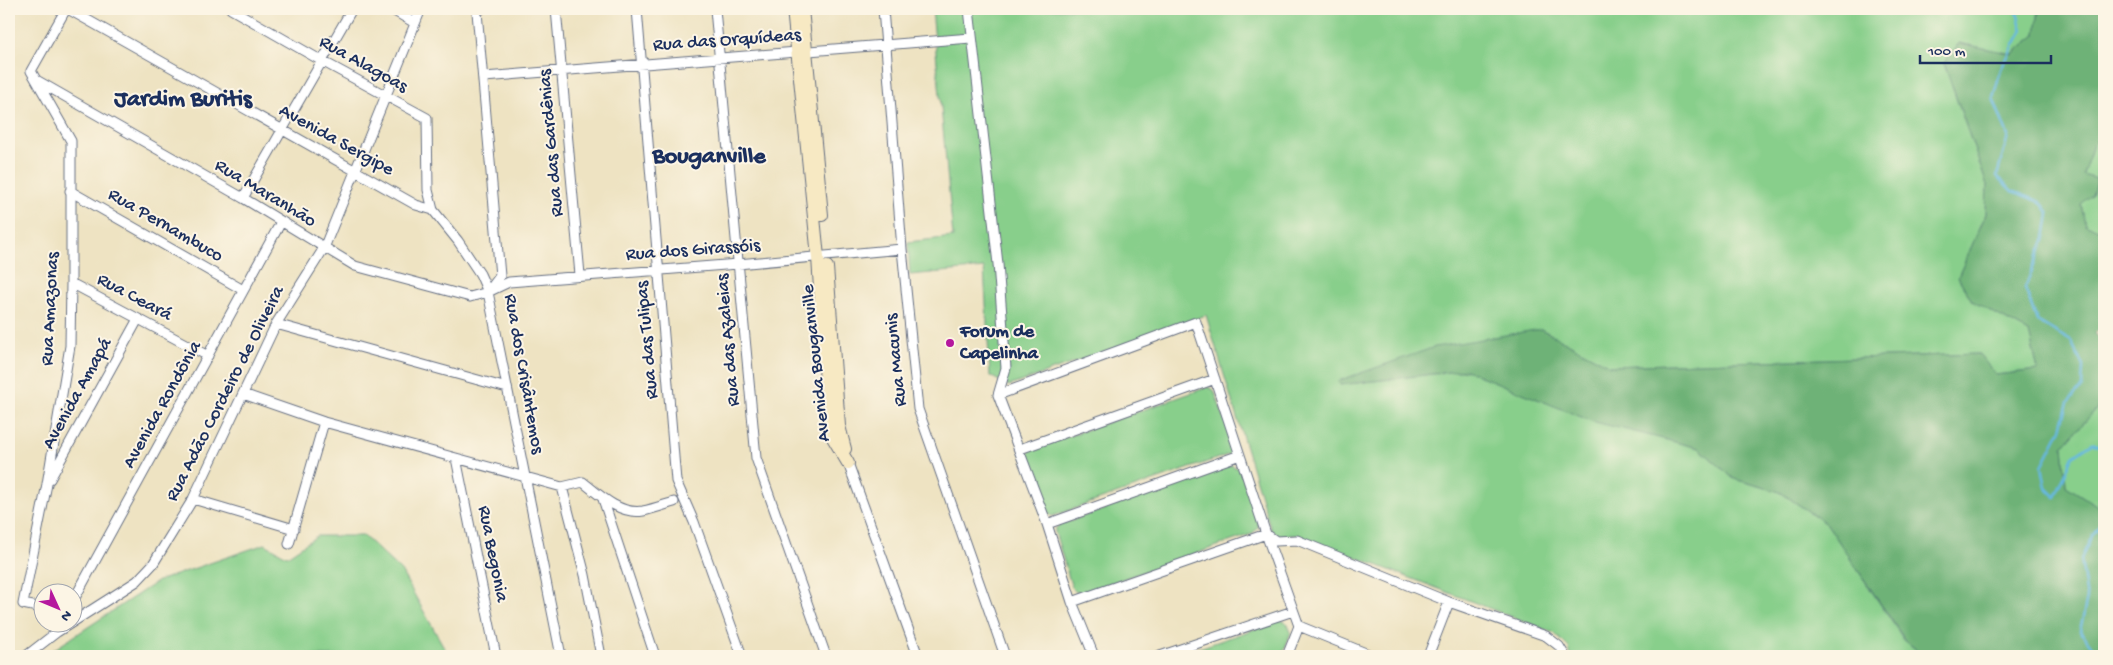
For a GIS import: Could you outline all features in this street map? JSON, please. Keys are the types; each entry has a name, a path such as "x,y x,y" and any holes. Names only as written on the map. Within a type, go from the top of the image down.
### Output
{"street":[{"path":"38,81 31,71 67,9"},
{"name":"Avenida Sergipe","path":"67,9 416,205 433,210"},
{"name":"Rua Alagoas","path":"231,9 427,118 428,190 433,210"},
{"path":"243,198 352,9"},
{"path":"390,9 415,23"},
{"name":"Rua Adão Cordeiro de Oliveira","path":"82,616 138,581 153,564 193,499 276,324 324,248 420,9"},
{"name":"Rua dos Crisântemos","path":"481,9 477,12 500,276 488,292 561,656"},
{"name":"Rua das Gardênias","path":"556,9 580,275"},
{"name":"Rua das Tulipas","path":"637,9 676,481 694,522 742,656"},
{"name":"Rua das Azaleias","path":"715,9 756,458 826,656"},
{"name":"Avenida Bouganville","path":"793,9 801,52 822,257 829,431 848,463"},
{"name":"Avenida Bouganville","path":"801,52 802,9"},
{"name":"Rua Macunis","path":"883,9 902,249 918,409 1005,656"},
{"path":"969,9 998,264 1006,368 998,395 1020,449 1072,602 1094,656"},
{"name":"Rua das Orquídeas","path":"484,77 971,38"},
{"name":"Rua Amazonas","path":"32,606 23,604 47,484 70,346 71,282 71,141 38,81"},
{"name":"Rua Maranhão","path":"38,81 243,198 355,266 470,297 488,292"},
{"name":"Rua Pernambuco","path":"70,191 243,290"},
{"path":"433,210 480,274 488,292"},
{"name":"Avenida Rondônia","path":"82,585 281,222"},
{"name":"Rua dos Girassóis","path":"488,292 509,282 902,249"},
{"name":"Rua Ceará","path":"71,282 208,356"},
{"name":"Avenida Amapá","path":"47,484 138,319"},
{"path":"998,395 1196,322 1266,534 1299,626 1287,656"},
{"path":"276,324 507,388"},
{"path":"1020,449 1215,379"},
{"path":"243,394 324,422 562,487 583,482 603,499 626,510 642,512 674,502"},
{"path":"289,544 324,422"},
{"path":"1047,524 1240,455"},
{"name":"Rua Begonia","path":"456,458 496,656"},
{"path":"848,463 918,656"},
{"path":"562,487 585,575 601,656"},
{"path":"193,499 294,529"},
{"path":"603,499 655,656"},
{"path":"1266,534 1276,541 1297,540 1449,602 1546,636 1559,646 1565,656"},
{"path":"1072,602 1266,534"},
{"path":"1428,656 1449,602"},
{"path":"1160,656 1293,611"},
{"path":"1299,626 1373,656"},
{"name":"Rua Adão Cordeiro de Oliveira","path":"26,656 57,632"}],"green space":[{"path":"932,9 2039,9 2036,35 2012,54 1959,43 1944,64 1987,185 1986,214 1958,277 1972,301 2029,332 2038,370 1995,375 1979,354 1610,366 1541,329 1338,382 1340,385 1466,370 1591,420 1699,448 1734,479 1780,492 1827,524 1904,640 1924,656 1571,656 1569,648 1554,633 1298,535 1277,535 1271,530 1206,315 1009,386 990,376 984,268 910,275 908,242 953,237"},
{"path":"2039,9 2104,9 2104,134 2093,145 2083,175 2097,179 2092,195 2081,204 2085,224 2104,233 2104,325 2095,333 2104,345 2104,396 2099,406 2063,446 2066,486 2104,510 2104,656 1924,656 1905,640 1827,524 1780,492 1734,479 1699,448 1591,421 1466,370 1340,385 1338,381 1435,347 1541,329 1610,366 1979,354 1996,375 2038,370 2029,332 1972,301 1958,277 1986,214 1987,185 1944,63 1959,43 2012,54 2036,35"},
{"path":"2104,134 2104,233 2085,224 2081,204 2092,194 2097,179 2082,175 2093,145"},
{"path":"1208,387 1214,390 1234,445 1230,454 1056,515 1052,516 1046,512 1029,463 1028,453 1032,449"},
{"path":"2104,396 2104,510 2066,486 2063,446 2099,406"},
{"path":"1231,465 1239,469 1242,474 1258,522 1258,527 1252,534 1085,592 1076,592 1072,588 1055,532 1059,525"},
{"path":"317,536 364,536 401,571 449,656 44,656 158,581 265,544 287,556"},
{"path":"1281,620 1287,623 1291,632 1282,656 1176,656"}],"waterway":[{"path":"2016,9 2022,30 2001,69 1993,98 2008,136 1997,176 2012,191 2041,202 2049,214 2045,238 2025,288 2037,321 2071,341 2083,366 2082,387 2068,402 2061,429 2042,466 2046,488 2055,497 2073,456 2092,443 2104,448"},
{"path":"2099,656 2080,631 2087,598 2081,559 2093,534 2104,519"}],"place":[{"name":"Forum de Capelinha","path":"950,343"}],"district":[{"name":"Jardim Buritis","path":"183,100"},
{"name":"Bouganville","path":"709,157"}]}
